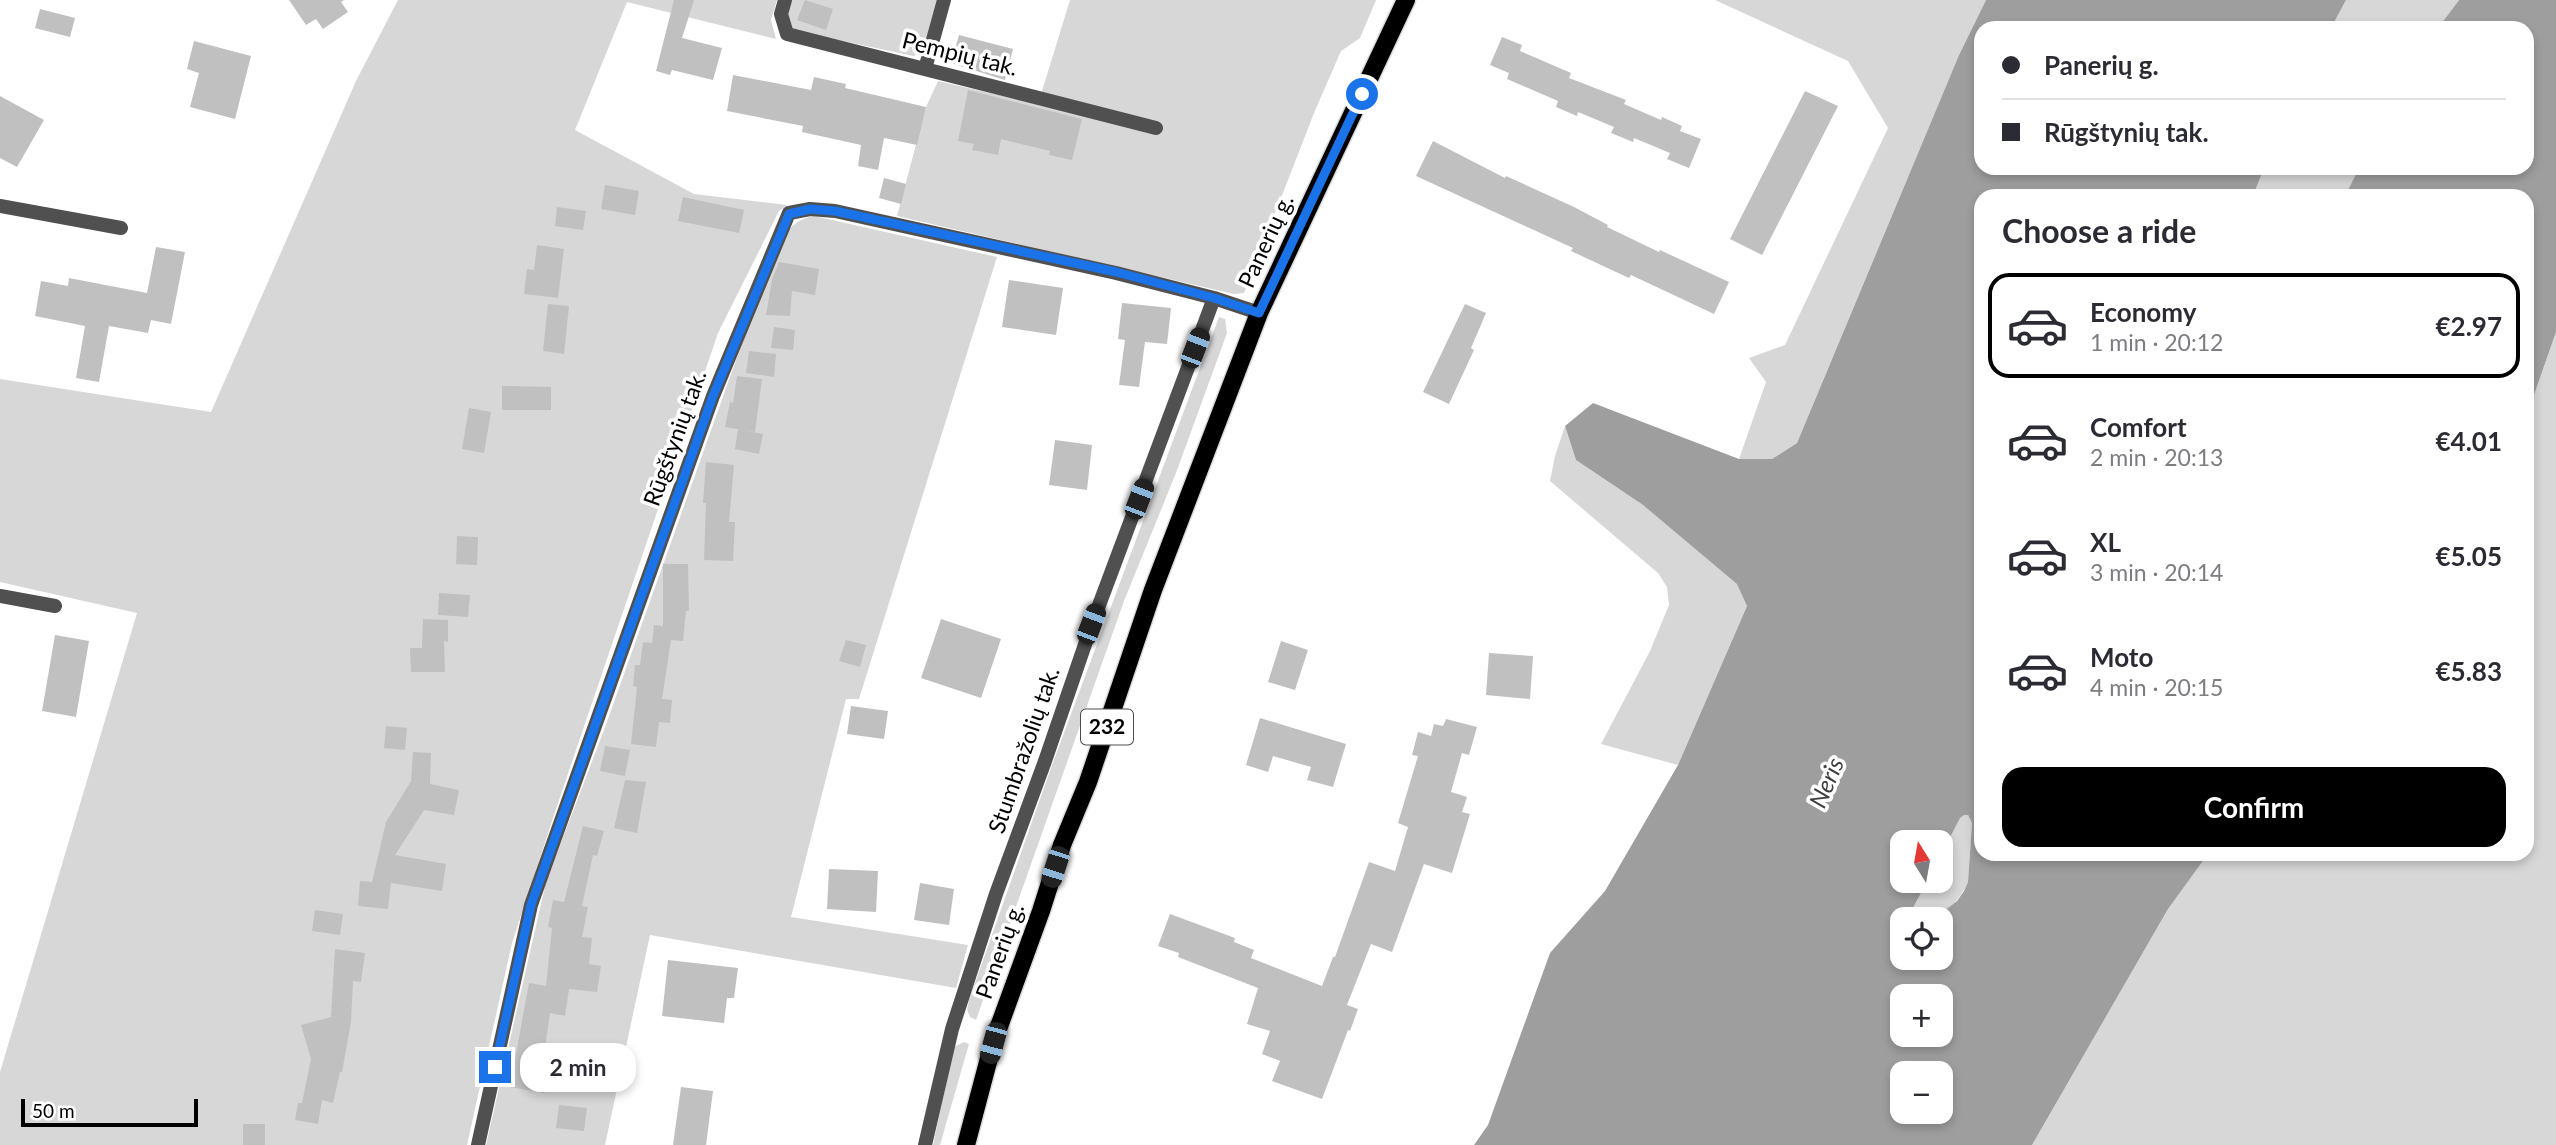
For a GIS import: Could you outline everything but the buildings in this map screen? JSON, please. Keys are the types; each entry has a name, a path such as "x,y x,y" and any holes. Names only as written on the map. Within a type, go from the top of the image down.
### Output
{"main road":[{"name":"Panerių g.","path":"966,1145 993,1043 1062,845 1088,782 1153,590 1259,313 1406,0"}],"street":[{"name":"Pempių tak.","path":"785,0 781,13 787,34 1156,128"},
{"path":"925,69 944,0"},
{"path":"0,206 121,228"},
{"name":"Rūgštynių tak.","path":"478,1145 531,905 713,396 789,214 810,209 835,211 1116,272 1259,313"},
{"name":"Stumbražolių tak.","path":"925,1145 952,1029 996,894 1091,624 1214,298"},
{"path":"0,596 55,606"}],"shaded area":[{"path":"398,0 777,0 771,20 776,39 627,2 575,130 694,194 787,205 779,211 718,333 560,797 512,943 467,1145 0,1145 0,1072 137,613 0,582 0,379 211,412 356,81"},
{"path":"792,0 938,0 924,53 913,56 792,30 787,16"},
{"path":"1070,0 1376,0 1360,38 1341,51 1244,293 1234,294 897,216 926,107 938,81 1038,104"},
{"path":"1715,0 1986,0 1959,55 1797,443 1772,459 1739,459 1766,382 1749,358 1785,345 1888,128 1848,61"},
{"path":"2346,0 2459,0 2443,21 2335,21"},
{"path":"2261,175 2356,175 2348,189 2256,189"},
{"path":"814,216 997,257 859,699 846,699 791,917 968,945 956,988 650,935 605,1145 486,1145 546,882 604,730 777,249 795,224"},
{"path":"1219,317 1225,319 1227,333 1176,473 1124,601 976,1020 970,1017 967,1010 969,1000 1052,765"},
{"path":"2556,332 2556,1145 2032,1145 2168,909 2203,861 2534,861 2534,395"},
{"path":"1565,426 1576,460 1643,505 1738,584 1747,606 1678,765 1601,744 1650,651 1669,605 1667,587 1658,573 1550,481"},
{"path":"1968,815 1972,823 1968,882 1951,907 1913,907 1921,893 1953,893 1953,831 1960,817"},
{"path":"964,1042 969,1044 940,1145 933,1145 954,1047"}],"water":[{"path":"1986,0 2346,0 2335,21 1976,21"},
{"path":"2459,0 2556,0 2556,332 2534,395 2534,189 2348,189 2356,175 2534,175 2534,21 2443,21"},
{"name":"Neris","path":"1974,24 1974,175 2261,175 2256,189 1974,189 1974,861 2203,861 2168,909 2032,1145 1474,1145 1488,1125 1550,953 1605,891 1678,765 1747,606 1737,584 1643,505 1576,460 1565,426 1593,403 1739,459 1772,459 1797,443"}],"route":[{"path":"495,1067 531,905 713,396 789,214 810,209 835,211 1116,272 1259,313 1362,94"}]}
